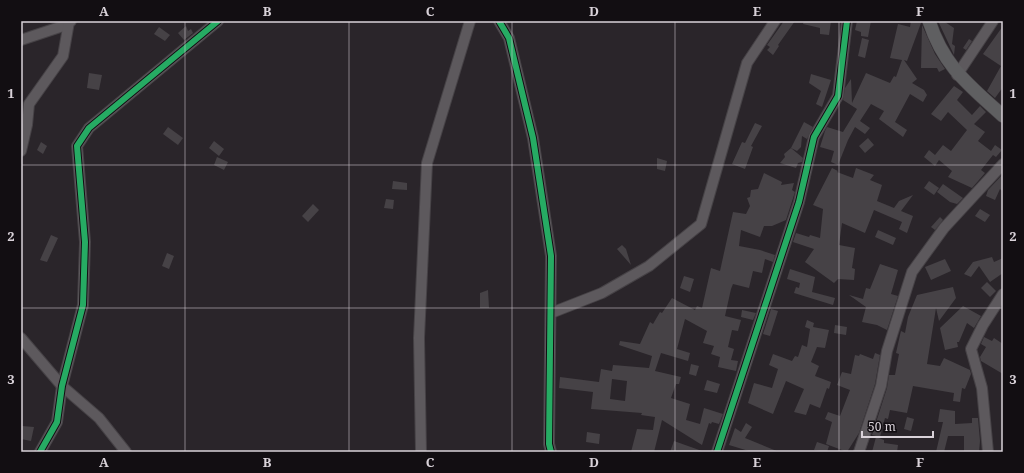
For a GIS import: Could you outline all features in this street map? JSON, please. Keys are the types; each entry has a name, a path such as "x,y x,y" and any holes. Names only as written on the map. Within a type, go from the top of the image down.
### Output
{"street":[{"path":"40,452 57,422 62,386 83,305 85,242 77,146 89,128 218,21"},
{"path":"421,452 418,338 427,163 470,21"},
{"path":"499,21 509,38 533,138 551,256 549,444 551,452"},
{"path":"551,313 602,292 649,266 702,224 747,63 775,21"},
{"path":"717,452 799,202 814,137 838,96 847,21"},
{"path":"929,21 935,40 957,75 1003,116"},
{"path":"957,75 993,21"},
{"path":"21,40 60,27 70,22"},
{"path":"21,151 24,123 29,104 63,56 70,22"},
{"path":"859,452 881,386 887,351 912,272 944,228 1003,164"},
{"path":"988,452 982,388 971,349 983,325 1003,294"},
{"path":"21,338 62,386 99,418 126,452"}],"building":[{"path":"784,21 795,21 778,45 779,46 773,55 767,50 770,47 767,45"},
{"path":"804,21 831,21 829,35 820,34 820,28 803,24"},
{"path":"857,21 871,21 868,37 861,36 861,32 855,30"},
{"path":"911,21 921,23 907,61 904,60 917,79 912,83 924,90 927,95 923,102 910,94 895,122 907,130 903,137 879,119 884,111 871,104 860,121 870,128 865,134 855,127 838,165 831,162 834,151 820,147 825,131 827,127 843,132 857,109 843,100 845,88 851,79 852,103 866,73 890,83 894,76 896,77 902,60 890,58 898,24 910,27"},
{"path":"938,21 945,22 954,28 952,44 955,46 954,55"},
{"path":"922,25 935,54 945,69 939,72 937,68 921,68"},
{"path":"186,26 188,31 191,29 193,33 184,40 178,33"},
{"path":"1003,26 1003,87 995,98 987,91 1001,66 983,54"},
{"path":"159,27 170,35 165,41 154,34"},
{"path":"862,38 869,40 865,58 858,56"},
{"path":"969,39 972,41 966,50 963,48"},
{"path":"89,73 102,75 99,90 87,88"},
{"path":"811,74 831,80 822,107 816,104 821,91 809,83"},
{"path":"954,86 963,92 957,100 972,115 980,106 986,112 974,124 985,132 978,141 991,151 995,145 1002,150 996,157 993,155 981,170 985,173 972,188 948,177 952,171 939,160 935,166 924,157 929,150 935,155 943,145 951,151 967,130 948,112 941,121 931,114"},
{"path":"804,122 813,127 807,139 802,136 801,147 797,151 791,148"},
{"path":"755,123 762,126 751,146 753,147 745,169 732,164 742,142 745,143"},
{"path":"168,127 183,138 178,145 163,134"},
{"path":"868,138 874,145 865,153 859,146"},
{"path":"214,141 224,149 219,156 209,148"},
{"path":"41,142 47,146 43,154 37,150"},
{"path":"791,148 803,158 802,162 798,163 796,168 780,163 785,157 784,154"},
{"path":"217,157 228,162 224,170 214,165"},
{"path":"657,158 667,161 665,171 657,169"},
{"path":"832,168 838,171 837,172 853,178 856,168 874,175 870,180 882,185 877,201 894,208 899,201 913,195 901,211 913,216 907,233 899,229 902,222 874,210 865,233 842,223 839,245 855,248 852,268 855,269 854,280 838,279 834,283 805,262 814,249 793,242 796,233 809,237 810,235 820,238 823,209 813,205"},
{"path":"764,173 782,182 781,185 794,183 792,190 795,192 786,220 772,226 764,226 760,237 741,230 739,246 760,250 775,255 773,262 765,259 762,273 753,271 749,288 733,284 731,289 725,316 741,320 738,331 732,330 728,347 734,349 731,360 738,361 736,371 718,367 720,357 711,354 714,346 703,343 707,331 685,319 677,349 690,353 688,361 661,353 655,371 681,377 679,384 676,384 671,398 690,404 686,420 700,424 704,408 723,414 719,424 712,422 711,424 709,423 702,445 662,420 654,452 631,452 637,429 653,430 655,417 641,415 642,413 591,409 593,392 559,388 560,377 599,382 601,369 612,371 613,365 649,368 652,356 619,345 620,341 640,344 650,322 653,324 660,312 662,313 672,298 695,310 697,306 702,308 711,268 720,271 733,212 746,214 750,206 747,198 750,197 751,190 758,189","holes":["612,379 627,381 625,401 610,399"]},
{"path":"1003,174 1003,192 1000,189 995,200 986,196 988,190"},
{"path":"393,181 407,183 407,190 392,189"},
{"path":"929,181 939,188 934,195 924,188"},
{"path":"943,184 963,198 957,204 950,202 937,192"},
{"path":"386,199 394,200 393,209 384,208"},
{"path":"313,204 319,210 308,222 302,216"},
{"path":"980,209 990,215 985,222 975,216"},
{"path":"940,217 943,220 935,230 931,227"},
{"path":"878,230 896,238 893,245 875,237"},
{"path":"51,235 58,238 47,262 40,260"},
{"path":"622,245 626,249 631,265 617,249"},
{"path":"167,253 174,256 169,269 162,266"},
{"path":"992,257 994,262 1003,258 1003,273 990,282 979,266 971,277 964,274 973,262"},
{"path":"945,259 951,271 931,280 925,267"},
{"path":"880,264 898,270 891,294 898,296 887,330 877,325 862,322 866,307 849,295 863,299 866,288 870,289"},
{"path":"790,269 815,277 812,292 835,298 833,305 794,293 796,287 799,288 800,283 787,279"},
{"path":"684,276 694,279 690,292 680,288"},
{"path":"987,282 996,291 990,297 981,288"},
{"path":"953,287 956,298 939,321 936,308 927,364 940,366 944,358 970,370 971,374 965,389 962,388 960,402 953,401 954,393 913,386 907,413 890,410 888,419 885,418 880,437 872,435 887,388 889,375 895,375 899,354 896,353 901,331 905,333 908,317 917,295"},
{"path":"488,290 489,308 480,308 480,293"},
{"path":"963,306 981,316 974,328 967,323 959,342 957,342 958,347 945,350 940,328"},
{"path":"771,309 778,311 770,336 763,334"},
{"path":"742,310 756,313 753,320 741,317"},
{"path":"807,320 814,323 813,327 829,330 825,348 817,347 811,362 819,366 815,376 831,382 829,389 827,388 820,408 810,404 806,415 794,412 804,389 786,381 773,414 748,403 754,383 772,388 778,369 769,365 773,354 792,361 795,356 798,357 802,345 807,347 810,329 805,327"},
{"path":"835,325 847,327 846,335 834,333"},
{"path":"984,337 992,341 994,338 1003,344 1003,374 981,361 980,357 986,347 981,344"},
{"path":"875,353 880,355 875,384 859,433 847,452 826,444 832,422 825,419 828,412 840,416 850,390 837,385 842,372 851,374 855,355 859,356 860,354 873,359"},
{"path":"691,364 699,366 696,376 689,374"},
{"path":"707,380 720,384 717,393 704,390"},
{"path":"940,409 955,411 955,424 972,423 972,418 978,418 980,441 979,452 964,452 964,436 948,436 944,452 936,452 943,422 938,422"},
{"path":"907,417 914,419 911,431 904,429"},
{"path":"746,423 752,427 745,438 779,452 752,452 729,445 735,428 741,432"},
{"path":"22,426 34,427 31,441 21,439"},
{"path":"587,432 600,434 599,444 586,442"},
{"path":"876,437 884,440 884,443 898,445 897,452 872,452"},
{"path":"674,441 702,451 670,452"},
{"path":"817,442 829,446 827,452 814,450"}],"cycle path":[{"path":"40,452 57,422 62,386 83,305 85,242 77,146 89,128 218,21"},
{"path":"499,21 509,38 533,138 551,256 549,444 551,452"},
{"path":"717,452 799,202 814,137 838,96 847,21"}]}
